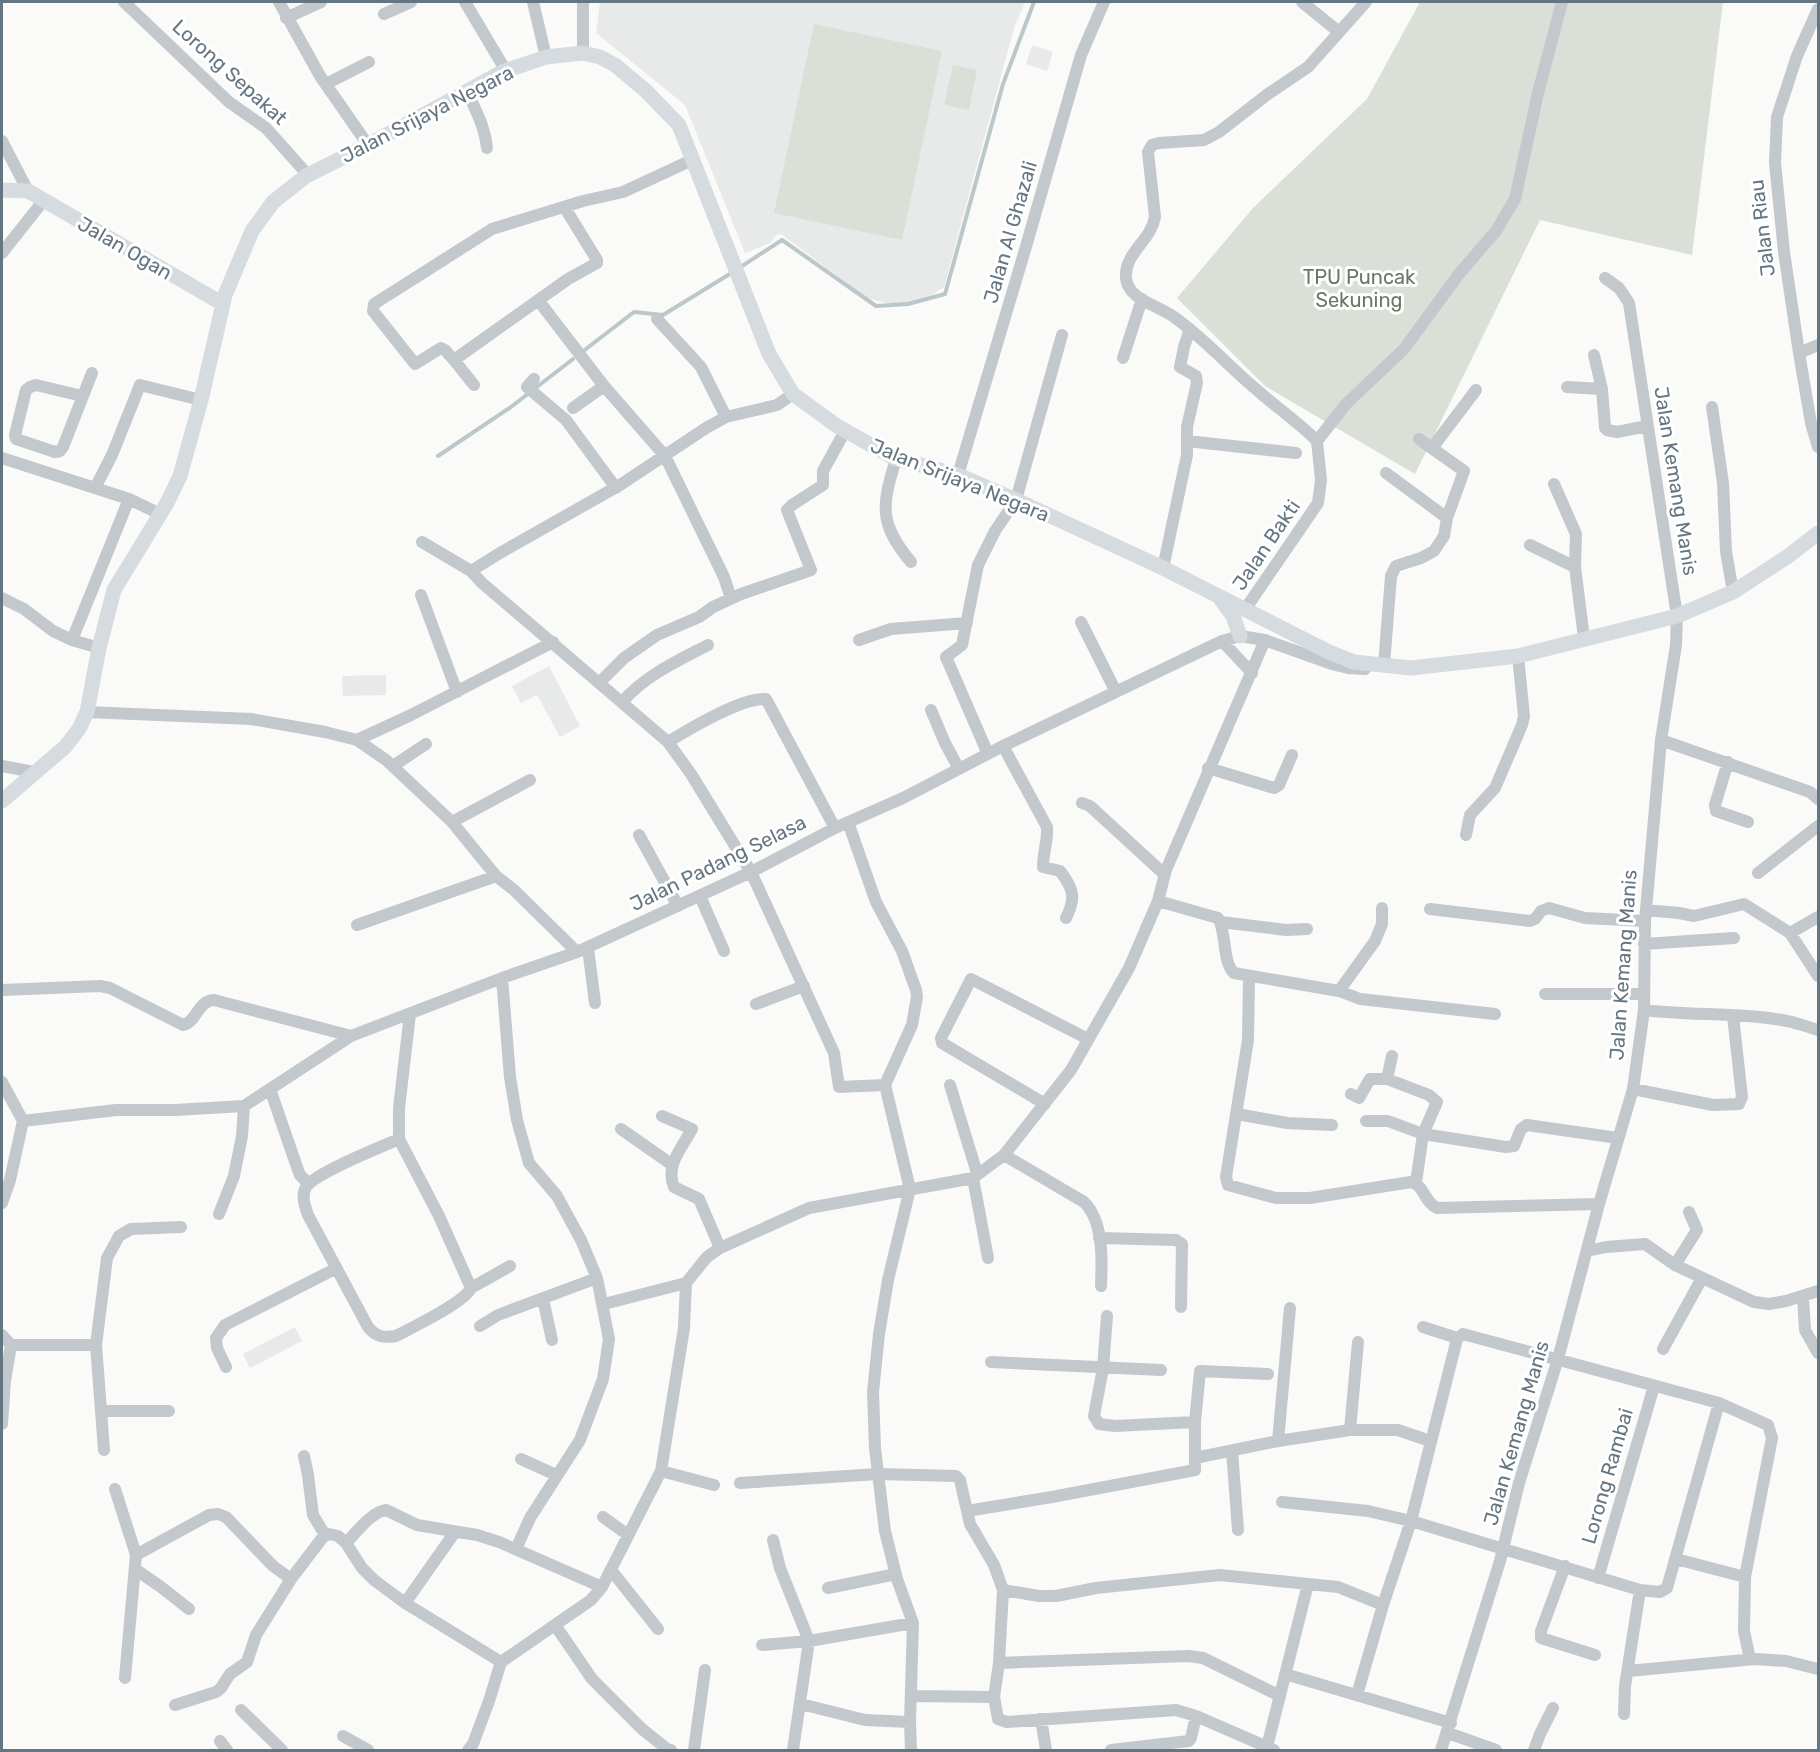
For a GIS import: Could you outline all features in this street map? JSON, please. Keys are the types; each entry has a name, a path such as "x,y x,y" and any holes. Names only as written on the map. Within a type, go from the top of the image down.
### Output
{"main road":[{"name":"Jalan Srijaya Negara","path":"2,801 65,747 79,729 87,712 99,648 114,590 180,476 201,400 223,304 252,231 273,202 308,175 506,71 546,57 583,53 600,57 615,65 646,91 679,126 769,354 793,394 845,431 896,459 958,475 1016,500 1354,662 1411,668 1518,656 1677,616 1733,592 1787,557 1818,533"},
{"path":"2,190 28,190"},
{"name":"Jalan Ogan","path":"28,190 223,304"},
{"path":"1219,596 1233,616 1240,636"}],"street":[{"name":"Lorong Sepakat","path":"124,2 229,102 266,128 308,175"},
{"path":"279,2 286,18 326,84 368,145"},
{"path":"286,18 321,2"},
{"path":"384,14 411,2"},
{"path":"465,2 506,71"},
{"path":"533,2 532,7 546,57"},
{"path":"583,2 583,53"},
{"name":"Jalan Al Ghazali","path":"958,475 1081,55 1104,2"},
{"path":"1302,2 1339,32"},
{"path":"1366,2 1308,67 1219,132 1204,140 1167,141 1152,145 1148,158 1154,226 1127,261 1126,276 1130,290 1190,329 1256,390 1317,441 1346,404 1404,349 1459,274 1496,231 1515,199 1538,93 1562,2"},
{"name":"Jalan Riau","path":"1818,9 1797,57 1777,117 1775,163 1784,252 1799,353 1811,423 1818,447"},
{"path":"326,84 369,62"},
{"path":"466,92 479,116 486,136 487,148"},
{"path":"2,141 28,190"},
{"path":"474,385 441,348 415,364 377,316 374,303 492,230 583,201 623,192 692,160"},
{"path":"2,253 44,200"},
{"path":"454,360 538,300 597,262 565,208"},
{"name":"Jalan Kemang Manis","path":"1441,1750 1450,1728 1504,1548 1519,1483 1558,1359 1599,1204 1633,1089 1644,1010 1646,916 1661,740 1677,645 1677,616 1629,303 1619,288 1605,278"},
{"path":"1123,358 1142,299"},
{"path":"538,300 604,386 664,456 724,578 731,598"},
{"path":"657,319 701,367 726,417"},
{"path":"1162,568 1187,455 1187,427 1197,378 1180,365 1190,329"},
{"path":"988,754 946,660 950,653 962,645 978,565 995,531 1016,500 1062,335"},
{"path":"1799,353 1818,345"},
{"path":"1594,355 1602,389 1605,428 1617,432 1647,426"},
{"path":"82,396 36,385 30,387 26,390 15,435 19,441 55,452 60,451 92,373"},
{"path":"534,379 526,387 566,420 616,488"},
{"path":"95,488 112,455 140,385 201,400"},
{"path":"573,408 604,386"},
{"path":"1566,387 1602,389"},
{"path":"1432,448 1476,390"},
{"path":"471,572 500,553 616,488 706,428 726,417 777,405 793,394"},
{"path":"1712,407 1723,483 1726,551 1733,592"},
{"path":"600,682 624,658 657,635 699,617 731,598 811,570 788,510 823,485 823,471 845,431"},
{"path":"1384,665 1391,576 1396,566 1434,551 1444,536 1447,518 1464,471 1419,439"},
{"path":"1187,441 1296,453"},
{"name":"Jalan Bakti","path":"1253,612 1318,503 1321,480 1317,441"},
{"path":"32,466 38,447"},
{"path":"2,458 32,466 129,500 160,514"},
{"path":"896,459 884,512 894,540 911,562"},
{"path":"1386,473 1447,518"},
{"path":"1554,484 1576,534 1575,567 1584,638"},
{"path":"72,640 129,500"},
{"path":"422,542 471,572 668,742 691,774 751,872 834,1053 839,1087 885,1085"},
{"path":"1530,546 1575,567"},
{"path":"421,595 457,692"},
{"path":"2,598 24,609 53,631 72,640 99,648"},
{"path":"1081,622 1116,692"},
{"path":"860,640 891,629 967,623"},
{"name":"Jalan Padang Selasa","path":"244,1106 351,1036 582,950 751,872 835,828 903,798 988,754 1222,641 1240,636 1265,640 1348,668 1383,671 1411,668"},
{"path":"604,1305 686,1283 707,1257 720,1248 809,1208 910,1190 975,1175 1004,1155 1071,1070 1129,968 1158,901 1164,874 1265,640"},
{"path":"1222,641 1252,673"},
{"path":"357,740 553,642"},
{"path":"622,702 638,686 668,665 708,645"},
{"path":"1466,835 1470,815 1495,788 1522,725 1524,716 1518,656"},
{"path":"668,742 704,721 753,701 766,699 835,828"},
{"path":"931,710 960,769"},
{"path":"87,712 251,719 357,740 393,766 452,822 496,876 582,950 595,1003"},
{"path":"1661,740 1810,792 1818,798"},
{"path":"393,766 426,744"},
{"path":"1003,747 1047,827 1043,867 1060,871 1073,895 1073,904 1066,918"},
{"path":"1208,768 1274,788 1279,785 1292,755"},
{"path":"1728,762 1715,810 1748,822"},
{"path":"2,766 34,772"},
{"path":"452,822 530,780"},
{"path":"1082,803 1090,806 1164,874"},
{"path":"848,822 876,902 902,951 916,990 912,1024 885,1085 910,1190 896,1244 879,1334 873,1392 878,1474 885,1531 896,1574 913,1623 911,1750"},
{"path":"1758,873 1818,826"},
{"path":"639,835 678,906"},
{"path":"357,925 496,876"},
{"path":"700,896 724,951"},
{"path":"1158,901 1214,915 1221,922 1231,971 1249,977 1339,991 1360,999 1495,1014"},
{"path":"1430,909 1530,921 1536,919 1541,911 1552,908 1585,918 1679,913 1694,916 1744,904 1790,933 1818,976"},
{"path":"1339,991 1379,933 1382,908"},
{"path":"1790,933 1818,917"},
{"path":"1221,922 1286,930 1306,929"},
{"path":"1644,944 1734,938"},
{"path":"1249,977 1248,1040 1226,1177 1228,1185 1276,1198 1310,1198 1407,1182 1416,1183 1430,1204 1437,1208 1599,1204"},
{"path":"502,978 510,1077 517,1120 529,1163 557,1196 581,1240 597,1278 609,1338 603,1379 580,1440 530,1518 516,1548"},
{"path":"1045,1104 942,1043 941,1038 970,979 1088,1039"},
{"path":"2,990 100,986 110,988 183,1025 189,1023 203,1003 213,1000 351,1036"},
{"path":"756,1004 804,986"},
{"path":"1545,994 1644,994"},
{"path":"1644,1010 1787,1021 1815,1029 1818,1016"},
{"path":"410,1014 399,1108 399,1139 439,1216 471,1288"},
{"path":"1633,1089 1713,1105 1739,1104 1742,1097 1733,1016"},
{"path":"1387,1079 1392,1056"},
{"path":"1352,1094 1359,1098 1370,1079 1387,1079 1429,1095 1436,1100 1436,1107 1423,1134 1416,1183"},
{"path":"2,1082 23,1121 10,1180 2,1203"},
{"path":"950,1085 975,1175 988,1258"},
{"path":"270,1089 300,1175 309,1184"},
{"path":"23,1121 116,1110 175,1110 244,1106 242,1136 234,1176 219,1214"},
{"path":"1237,1114 1287,1124 1332,1125"},
{"path":"662,1116 692,1129 671,1164 671,1175 675,1187 699,1199 720,1248"},
{"path":"1366,1121 1388,1121 1423,1134 1509,1147 1514,1146 1522,1127 1530,1125 1618,1138"},
{"path":"621,1129 671,1164"},
{"path":"399,1139 316,1178 305,1189 303,1198 308,1215 335,1269 374,1334 387,1338 396,1336 453,1304 471,1288 510,1266"},
{"path":"1004,1155 1084,1202 1095,1217 1099,1238 1101,1286"},
{"path":"1675,1265 1697,1230 1689,1212"},
{"path":"105,1450 96,1345 108,1258 119,1236 131,1229 181,1227"},
{"path":"1099,1238 1176,1240 1182,1244 1180,1307"},
{"path":"1587,1251 1640,1243 1651,1246 1675,1265 1754,1302 1769,1304 1818,1291"},
{"path":"226,1367 217,1348 216,1338 225,1325 335,1269"},
{"path":"480,1326 498,1315 597,1278"},
{"path":"1663,1349 1702,1278"},
{"path":"468,1750 473,1744 501,1662 591,1600 602,1587 661,1471 684,1328 686,1283"},
{"path":"1803,1296 1805,1330 1818,1353"},
{"path":"543,1299 552,1340"},
{"path":"1278,1441 1290,1308"},
{"path":"1107,1316 1104,1368 1094,1416 1099,1424 1115,1426 1195,1422"},
{"path":"1422,1328 1457,1338"},
{"path":"1356,1695 1411,1521 1457,1338 1464,1334 1719,1403 1768,1425 1772,1438 1744,1578 1744,1631 1750,1659"},
{"path":"2,1335 11,1345 96,1345"},
{"path":"1350,1430 1358,1342"},
{"path":"2,1424 5,1381 11,1345"},
{"path":"991,1362 1161,1370"},
{"path":"967,1511 1195,1470 1195,1422 1200,1371 1268,1374"},
{"name":"Lorong Rambai","path":"1598,1578 1654,1386"},
{"path":"1282,1502 1368,1511 1411,1521 1640,1590 1660,1592 1667,1588 1719,1403"},
{"path":"101,1412 169,1410"},
{"path":"1195,1458 1278,1441 1350,1430 1398,1430 1430,1441"},
{"path":"1232,1451 1238,1530"},
{"path":"304,1456 313,1515 325,1535"},
{"path":"521,1459 556,1475"},
{"path":"661,1471 714,1485"},
{"path":"740,1484 878,1474 956,1476 960,1480 970,1524 994,1565 1003,1590 999,1663 993,1697 998,1719 1001,1721 1176,1710 1196,1716 1271,1749 1280,1696 1308,1584"},
{"path":"115,1489 136,1555 125,1678"},
{"path":"346,1543 381,1510 386,1510 417,1525 477,1535 516,1548 602,1587"},
{"path":"136,1555 209,1515 218,1514 226,1517 273,1566 291,1579"},
{"path":"603,1516 628,1535"},
{"path":"405,1603 455,1532"},
{"path":"175,1705 216,1692 230,1674 247,1662 256,1635 291,1579 325,1535 329,1534 338,1536 346,1543 362,1568 374,1580 405,1603 501,1662"},
{"path":"773,1540 780,1568 809,1641 793,1750"},
{"path":"1676,1559 1744,1578"},
{"path":"1565,1566 1541,1631 1541,1638 1595,1655"},
{"path":"135,1569 189,1610"},
{"path":"611,1570 658,1629"},
{"path":"828,1588 896,1574"},
{"path":"1003,1590 1039,1596 1056,1596 1096,1588 1220,1575 1338,1587 1383,1605"},
{"path":"1624,1714 1640,1590"},
{"path":"762,1645 809,1641 913,1623"},
{"path":"555,1625 592,1679 642,1729 669,1750"},
{"path":"999,1663 1188,1656 1203,1658 1280,1696"},
{"path":"1628,1671 1750,1659 1786,1661 1818,1669"},
{"path":"694,1750 705,1670"},
{"path":"1285,1674 1356,1695 1450,1728 1496,1750"},
{"path":"912,1696 993,1697"},
{"path":"801,1704 865,1720 910,1722"},
{"path":"1534,1750 1553,1708"},
{"path":"241,1710 282,1750"},
{"path":"1112,1750 1189,1741 1196,1716"},
{"path":"1041,1719 1046,1750"},
{"path":"343,1736 368,1750"}],"shaded area":[{"path":"600,2 1025,2 1014,28 944,287 912,303 886,303 867,298 781,234 776,235 770,243 745,253 685,105 596,33"},
{"path":"1032,45 1053,52 1047,71 1026,64"},
{"path":"549,666 580,726 560,737 537,695 521,703 512,686"},
{"path":"386,675 386,695 343,696 342,676"},
{"path":"295,1327 302,1341 250,1368 243,1354"}],"green space":[{"name":"TPU Puncak Sekuning","path":"1420,2 1723,2 1692,255 1540,220 1415,474 1265,386 1177,298 1254,207 1367,99"},
{"path":"814,24 942,51 902,240 774,213"},
{"path":"953,65 977,70 969,110 944,105"}],"waterway":[{"path":"739,268 782,240 876,306 908,304 945,294 1003,84 1034,2"},
{"path":"582,352 634,312 663,315 733,272"},
{"path":"438,456 511,407 573,359"}]}
